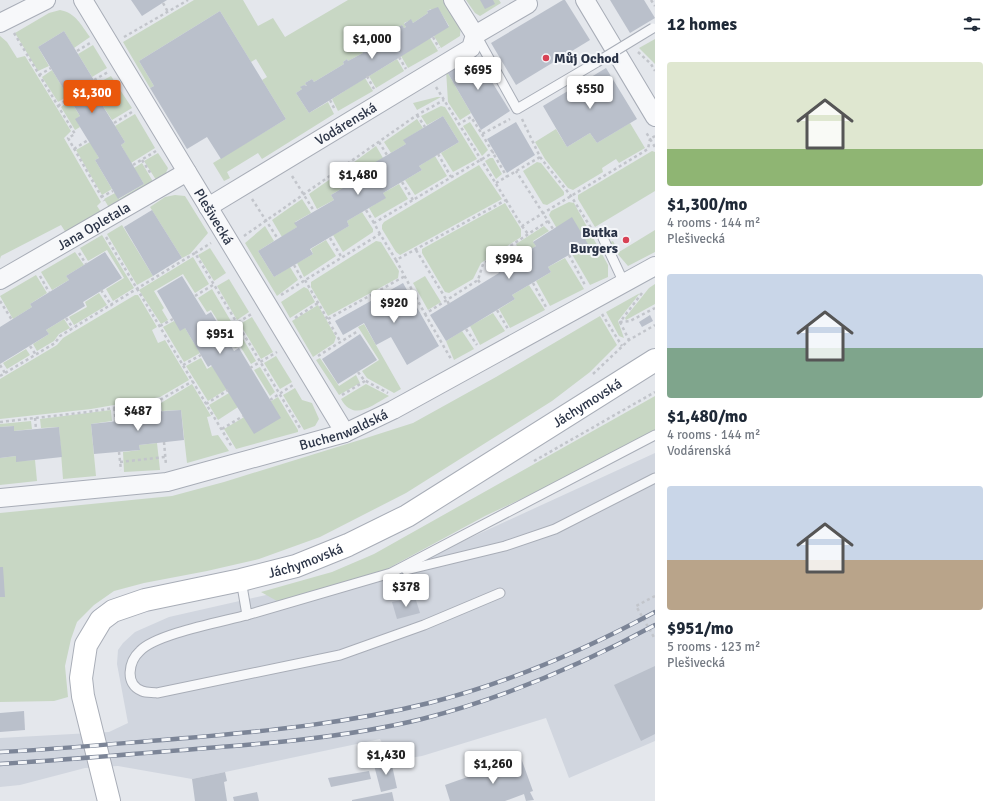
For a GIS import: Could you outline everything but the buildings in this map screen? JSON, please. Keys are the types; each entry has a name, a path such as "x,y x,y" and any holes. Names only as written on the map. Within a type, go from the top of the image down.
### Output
{"street":[{"path":"6,27 46,0"},
{"name":"Plešivecká","path":"83,0 345,433"},
{"path":"453,0 475,35"},
{"path":"585,0 655,117"},
{"name":"Vodárenská","path":"208,207 283,162 421,70 471,48 475,35 528,4"},
{"name":"Jana Opletala","path":"0,280 187,172"},
{"name":"Buchenwaldská","path":"0,498 167,482 345,433 393,410 655,266"},
{"name":"Jáchymovská","path":"109,801 83,696 81,678 86,645 93,631 101,620 113,611 145,600 241,580 296,566 348,546 407,516 655,360"}],"lane":[{"path":"475,35 517,109 654,28"},
{"path":"603,238 624,283"},
{"path":"392,573 655,435"},
{"path":"500,593 424,625 340,655 157,693 143,692 135,687 130,676 131,661 141,650 157,639 247,615 392,573 506,546 555,529 655,478"},
{"path":"241,580 247,615"}],"path":[{"path":"118,40 188,0"},
{"path":"651,0 655,6"},
{"path":"163,3 168,12"},
{"path":"6,27 39,75 75,134 68,138 112,215"},
{"path":"433,37 440,51"},
{"path":"76,51 94,41"},
{"path":"399,57 407,71 421,70 444,100 528,234"},
{"path":"39,75 51,68"},
{"path":"94,80 112,70"},
{"path":"367,76 375,91 381,87"},
{"path":"58,106 69,98"},
{"path":"330,100 337,114"},
{"path":"239,240 418,115 444,100"},
{"path":"482,134 514,117 517,109"},
{"path":"517,109 540,157 571,196 598,239 603,238"},
{"path":"114,124 136,110"},
{"path":"418,115 425,127"},
{"path":"459,124 471,117 493,152 506,177"},
{"path":"522,226 648,149 650,139 655,136"},
{"path":"650,139 655,147"},
{"path":"74,149 88,140"},
{"path":"379,142 387,155"},
{"path":"133,165 160,148"},
{"path":"374,223 493,152"},
{"path":"438,154 451,177"},
{"path":"496,183 540,157"},
{"path":"283,162 314,211"},
{"path":"342,168 351,183"},
{"path":"516,171 553,229"},
{"path":"402,182 413,200"},
{"path":"102,197 113,191"},
{"path":"396,260 506,200"},
{"path":"366,210 455,365"},
{"path":"425,314 448,302 478,280 483,264 548,221"},
{"path":"103,231 235,452"},
{"path":"223,332 380,234"},
{"path":"330,238 342,258"},
{"path":"510,246 517,257"},
{"path":"76,247 86,264"},
{"path":"416,250 448,302"},
{"path":"0,376 56,343 60,336 112,306 195,253 303,432"},
{"path":"569,255 589,290"},
{"path":"294,265 340,341"},
{"path":"37,270 49,292"},
{"path":"328,319 405,276"},
{"path":"478,280 480,284"},
{"path":"532,283 550,312"},
{"path":"195,296 213,285"},
{"path":"620,322 646,288"},
{"path":"102,290 112,306"},
{"path":"0,301 12,320"},
{"path":"289,322 318,303"},
{"path":"620,322 630,322 655,308"},
{"path":"497,310 510,333"},
{"path":"601,312 622,346 629,340 655,325"},
{"path":"66,318 73,328"},
{"path":"160,326 173,319"},
{"path":"620,322 629,340"},
{"path":"466,329 481,350"},
{"path":"313,360 358,330"},
{"path":"250,368 291,344"},
{"path":"30,346 36,355"},
{"path":"183,365 201,355"},
{"path":"0,365 5,373"},
{"path":"358,372 365,381 390,394"},
{"path":"0,422 158,401 193,381"},
{"path":"337,399 365,381"},
{"path":"270,400 293,385"},
{"path":"206,404 228,390"},
{"path":"158,401 160,411"},
{"path":"114,408 116,421"},
{"path":"222,429 243,416"},
{"path":"35,418 36,428"},
{"path":"164,442 166,471"},
{"path":"119,452 121,475"},
{"path":"120,462 165,457"},
{"path":"655,596 636,606 655,639"}],"shaded area":[{"path":"655,453 655,741 569,778 546,718 422,756 391,761 380,739 192,779 118,766 85,768 20,785 0,787 0,738 109,732 128,723 117,664 118,650 135,632 169,617 372,571 437,553"}],"green space":[{"path":"194,0 243,0 258,26 273,18 285,37 348,0 448,0 461,24 460,36 441,48 434,36 449,26 438,8 432,11 431,9 427,11 428,13 413,23 411,20 404,23 406,27 404,28 402,25 395,29 397,32 381,41 376,42 377,44 370,48 368,45 362,49 363,53 348,61 347,59 343,62 344,64 314,82 312,79 305,83 307,86 304,85 301,87 302,89 296,93 309,113 328,102 334,114 262,159 258,153 227,172 230,178 224,181 213,163 286,119 262,80 267,77 256,59 251,62 220,11 139,61 154,86 150,88 123,42"},
{"path":"466,0 499,0 501,3 480,16 475,13"},
{"path":"60,10 74,17 90,37 74,48 64,31 38,47 49,66 38,71 15,33 49,13"},
{"path":"0,36 7,42 17,58 25,56 71,131 64,138 101,202 97,206 103,215 68,236 61,225 1,256 0,259"},
{"path":"430,38 438,51 408,68 401,56"},
{"path":"655,39 655,64 639,48"},
{"path":"93,45 107,68 92,77 78,54"},
{"path":"397,59 404,71 376,88 369,76"},
{"path":"52,70 68,96 58,102 42,77"},
{"path":"446,70 471,113 460,120 448,102"},
{"path":"111,76 132,108 112,120 101,103 106,100 96,84"},
{"path":"365,78 373,91 338,111 332,99"},
{"path":"441,97 417,110 413,103"},
{"path":"70,100 80,116 76,119 80,127 75,130 61,107"},
{"path":"441,106 445,107 477,159 453,172 441,153 459,142 443,116 427,125 421,116"},
{"path":"135,114 155,148 131,163 121,145 125,142 115,126"},
{"path":"417,119 423,128 404,140 406,144 391,153 384,142"},
{"path":"470,122 488,150 482,156 463,126"},
{"path":"630,123 645,148 619,163 616,159 602,168 603,172 573,190 568,188 545,159 535,142 556,129 567,147 590,133 597,143"},
{"path":"90,142 99,158 95,160 112,189 102,195 76,150"},
{"path":"376,146 383,158 370,172 354,181 346,168"},
{"path":"652,151 655,152 655,191 595,227 578,199 578,195"},
{"path":"158,153 168,168 163,180 158,183 144,161"},
{"path":"435,156 447,176 415,195 405,180 422,170 419,166"},
{"path":"493,158 502,174 496,179 485,161"},
{"path":"537,162 541,163 564,192 564,195 547,205 543,204 523,171"},
{"path":"142,163 155,185 111,211 104,199 115,193 119,199 144,184 134,168"},
{"path":"479,165 502,199 400,255 396,252 382,229 384,222"},
{"path":"339,173 346,186 331,195 334,200 317,209 309,194"},
{"path":"399,184 408,199 375,218 369,208 385,198 383,193"},
{"path":"175,195 185,196 208,233 190,254 182,258 150,207 165,197"},
{"path":"302,199 311,213 295,222 297,227 282,237 272,220"},
{"path":"569,202 574,203 608,265 608,277 590,285 549,215 551,211"},
{"path":"505,203 521,229 521,237 481,263 473,279 449,293 445,292 422,253 422,249"},
{"path":"362,212 373,229 373,232 343,252 333,235 349,226 347,221"},
{"path":"122,225 153,276 137,285 107,234"},
{"path":"265,226 274,241 258,251 274,277 290,267 298,280 277,296 245,243"},
{"path":"544,226 549,231 533,241 536,246 521,255 516,244"},
{"path":"655,230 655,252 628,266 610,242 613,241 619,252"},
{"path":"102,235 134,288 113,301 106,289 124,278 107,250 88,261 80,248"},
{"path":"326,240 336,256 304,277 297,263 313,254 311,249"},
{"path":"376,241 381,242 399,271 398,278 328,316 311,287 311,282"},
{"path":"210,248 226,273 214,281 198,255"},
{"path":"75,252 84,265 66,276 69,280 52,290 41,272"},
{"path":"193,257 209,284 195,293 183,274 154,291 164,308 162,310 168,320 161,324 139,290"},
{"path":"565,258 584,289 550,306 536,281 551,272 548,267"},
{"path":"36,275 47,293 30,304 32,307 13,319 0,296"},
{"path":"425,276 441,302 428,310 413,283"},
{"path":"229,279 249,312 237,320 217,286"},
{"path":"655,284 655,304 626,320 625,318 649,288"},
{"path":"529,285 545,310 510,328 499,309 515,299 512,295"},
{"path":"304,287 308,289 315,302 290,318 281,302"},
{"path":"212,289 232,323 223,329 211,310 207,312 198,298"},
{"path":"99,293 107,305 74,325 69,317 87,307 85,302"},
{"path":"640,293 618,321 624,338 619,336 606,312"},
{"path":"135,295 138,295 157,327 152,330 158,343 165,340 189,380 160,397 91,409 0,419 0,379 57,345 63,338"},
{"path":"318,305 336,337 334,343 313,357 292,321"},
{"path":"493,313 505,331 480,345 470,326"},
{"path":"600,316 617,345 590,372 552,401 406,493 320,537 259,559 144,583 114,591 94,605 77,622 71,639 65,666 68,697 54,701 0,702 0,513 172,496 224,482 413,423 496,377"},
{"path":"252,317 273,352 261,359 240,324"},
{"path":"64,319 70,328 59,334 54,341 37,351 33,344 49,334 46,330"},
{"path":"174,321 185,328 200,353 184,362 163,327"},
{"path":"364,324 401,389 394,393 367,378 362,371 379,360 358,327"},
{"path":"236,327 256,361 251,364 240,346 235,348 226,334"},
{"path":"462,331 474,349 454,360 446,341"},
{"path":"26,349 30,355 7,369 3,363"},
{"path":"276,356 292,382 280,389 264,363"},
{"path":"201,358 207,369 212,366 227,389 208,401 186,366"},
{"path":"320,358 339,386 356,375 360,383 339,395 316,360"},
{"path":"260,367 275,392 270,396 254,370"},
{"path":"192,384 211,416 207,417 212,436 218,435 229,451 187,463 181,410 162,411 161,403"},
{"path":"366,384 389,396 364,410 352,410 346,406 341,399"},
{"path":"295,388 302,400 312,403 319,419 315,426 304,430 283,395"},
{"path":"229,393 238,407 218,420 209,405"},
{"path":"655,396 655,430 538,491 485,516 385,570 277,601 261,592 332,572 374,554"},
{"path":"278,397 298,432 236,449 224,429"},
{"path":"156,404 157,411 136,413 136,419 118,421 117,409"},
{"path":"111,410 112,421 91,424 96,476 63,479 59,427 41,428 40,419"},
{"path":"31,421 32,429 14,431 14,426 0,427 0,424"},
{"path":"157,443 160,470 124,472 123,452 140,450 139,445"},
{"path":"16,456 16,461 35,460 37,481 0,485 0,458"}],"railway":[{"path":"0,752 93,746 248,732 339,721 399,710 488,686 545,665 600,640 655,612"},
{"path":"0,764 273,743 333,736 393,726 453,711 512,691 599,654 655,625"}],"place":[{"name":"Můj Ochod","path":"546,58"},
{"name":"Butka Burgers","path":"626,240"}]}
